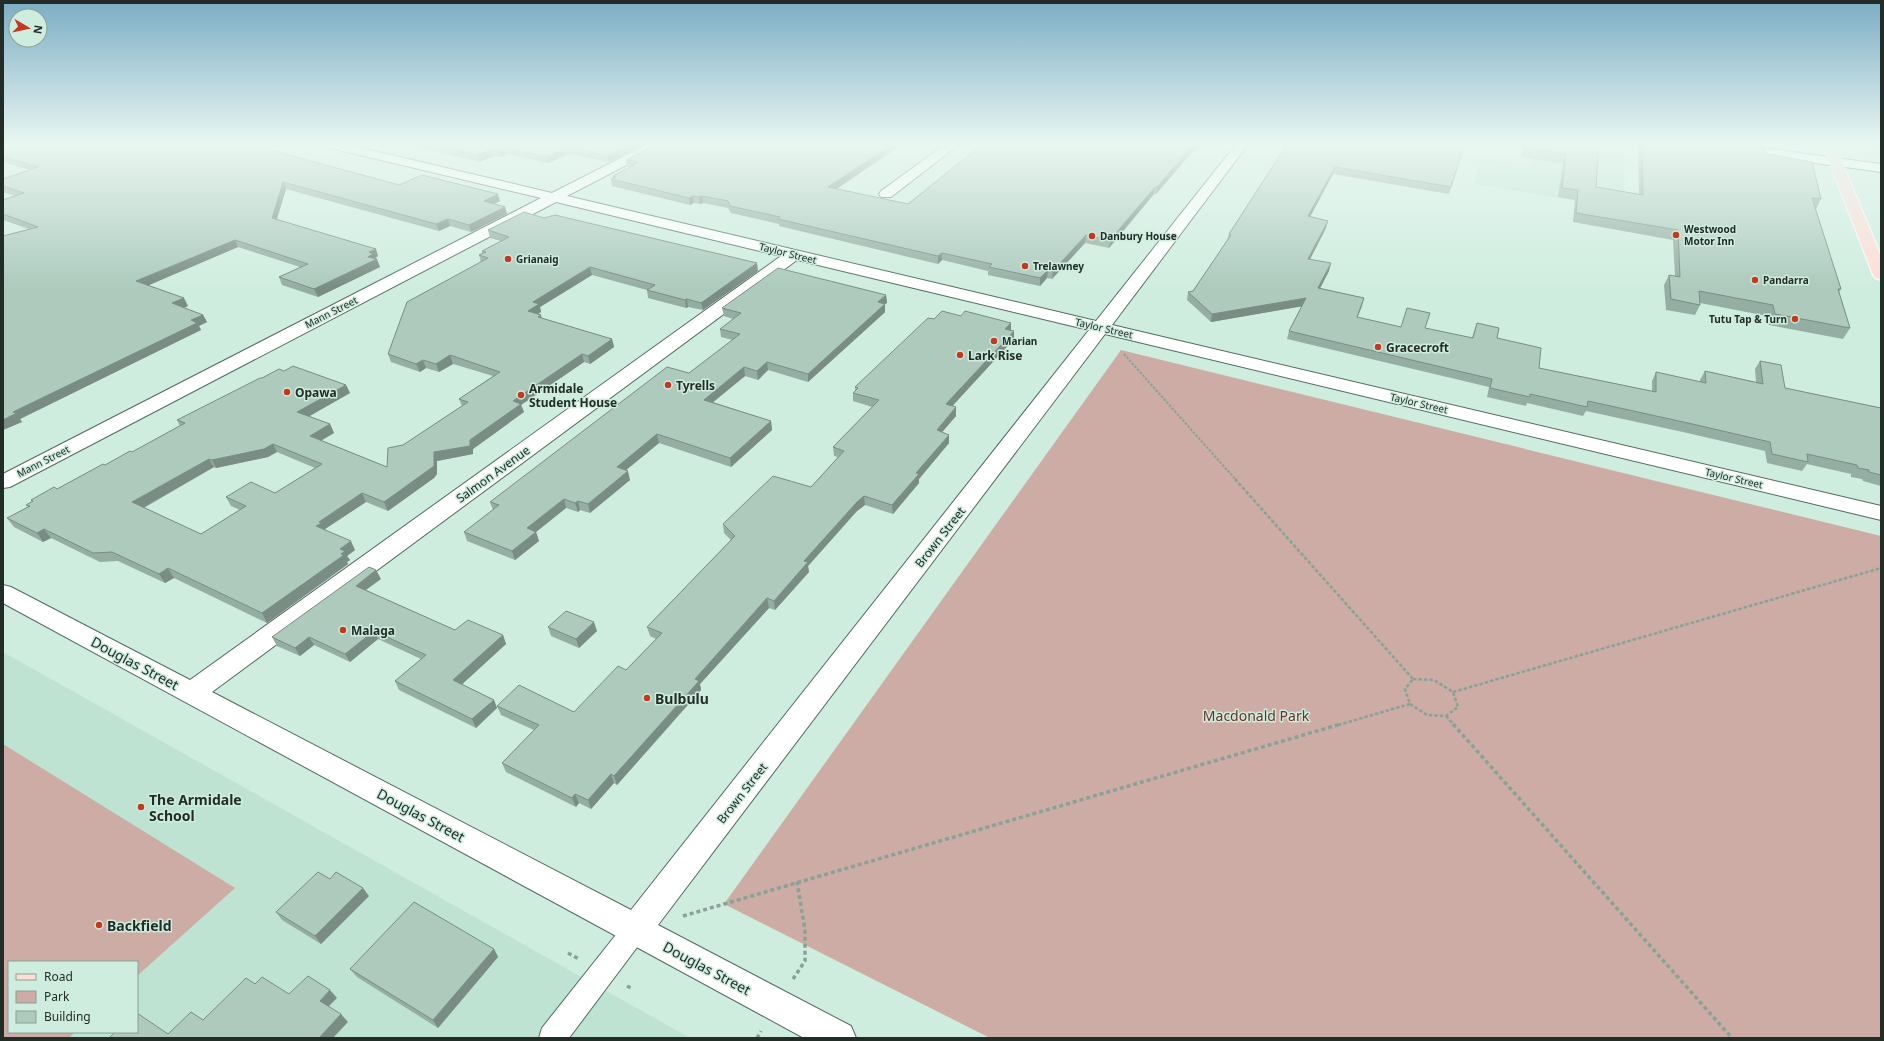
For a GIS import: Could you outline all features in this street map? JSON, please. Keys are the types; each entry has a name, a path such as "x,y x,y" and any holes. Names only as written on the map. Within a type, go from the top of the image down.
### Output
{"main road":[{"path":"1848,192 1881,275"}],"street":[{"name":"Taylor Street","path":"532,192 1881,513"},
{"name":"Mann Street","path":"3,482 565,192"},
{"path":"886,194 889,192"},
{"name":"Brown Street","path":"635,930 1206,192"},
{"name":"Salmon Avenue","path":"192,693 794,255"},
{"name":"Douglas Street","path":"3,593 839,1038"}],"lane":[{"path":"552,1038 635,930"}],"path":[{"path":"1119,349 1413,679 1434,680 1453,692 1458,707 1446,716"},
{"path":"1453,692 1881,568"},
{"path":"1413,679 1405,689 1410,704 1427,714 1446,716 1732,1038"},
{"path":"702,910 1410,704"},
{"path":"797,882 805,930 804,961 800,968"}],"shaded area":[{"path":"1519,192 1624,192 1624,209"},
{"name":"The Armidale School","path":"3,652 690,1038 3,1038"}],"green space":[{"name":"Macdonald Park","path":"1121,350 1881,536 1881,1038 990,1038 724,904"},
{"name":"Backfield","path":"3,744 235,888 138,975 138,961 8,961 8,1033 74,1033 69,1038 3,1038"}],"building":[{"path":"20,192 280,192 272,218 376,249 369,252 373,254 368,257 377,259 314,289 279,277 308,264 235,240 136,281 184,298 172,303 203,315 191,320 197,323 13,412 17,413 3,420 3,236 38,227 3,214 3,200 24,193"},
{"path":"318,192 488,192 498,194 484,201 505,207 469,225 448,219 436,224"},
{"path":"663,192 850,192 908,204 924,192 1151,192 1110,240 1086,235 1053,271 1048,270 1040,278 989,267 992,264 942,253 938,256 778,219 780,217 730,206 728,201 702,196 693,196 689,198"},
{"path":"1257,192 1321,192 1308,216 1328,221 1308,259 1331,263 1318,288 1364,298 1357,317 1401,327 1407,308 1430,313 1425,328 1473,338 1477,323 1499,328 1497,338 1541,348 1539,368 1656,392 1656,372 1706,383 1705,371 1763,384 1760,361 1781,365 1785,388 1881,408 1881,475 1869,472 1869,470 1858,468 1857,465 1807,454 1808,462 1772,454 1770,442 1688,423 1588,401 1587,407 1530,394 1530,397 1490,388 1492,379 1289,331 1306,298 1212,314 1188,292 1193,291 1231,235 1229,234"},
{"path":"1578,192 1623,192 1643,195 1643,192 1819,192 1821,199 1812,198 1841,289 1838,289 1850,328 1775,314 1773,305 1699,291 1700,305 1671,299 1669,275 1680,277 1678,230 1576,213"},
{"path":"524,212 544,218 555,215 757,263 701,303 647,290 655,285 590,267 533,302 539,304 528,311 541,315 538,317 612,339 588,356 582,354 513,401 521,404 470,440 470,446 434,452 434,466 384,502 362,493 319,522 322,523 316,526 351,541 340,549 345,551 341,554 344,555 262,613 168,568 159,574 112,552 93,553 44,529 37,533 7,518 30,506 26,505 33,501 31,500 54,487 57,489 103,464 105,465 130,451 132,452 185,423 177,420 279,369 284,371 293,366 346,385 297,412 330,424 310,436 387,467 388,448 403,445 468,402 459,399 500,372 450,355 436,364 423,360 416,364 388,354 407,302 488,258 479,255 486,252 482,251 509,237 488,230","holes":["273,444 322,464 275,493 251,482 226,497 246,506 201,534 132,502 209,459 212,460 264,449"]},
{"path":"778,268 886,295 878,302 885,304 808,374 767,362 757,371 744,367 704,400 771,421 730,458 657,434 617,467 628,471 588,504 578,501 575,503 564,499 527,528 536,532 512,551 464,532 499,505 490,502 667,367 689,373 740,334 720,329 741,313 722,308"},
{"path":"942,311 961,316 965,311 1011,323 1005,329 1014,331 946,404 956,407 937,430 949,435 916,473 919,474 892,505 864,496 857,502 804,561 808,562 774,601 767,598 695,679 699,681 614,776 611,774 588,800 575,794 572,798 502,763 539,725 497,706 519,685 574,712 618,666 626,670 662,633 647,627 735,536 723,524 773,476 811,487 844,451 833,447 879,400 853,393 858,388 855,387 928,318 934,319"},
{"path":"369,567 376,570 356,586 455,630 468,620 503,635 453,680 494,700 472,719 395,681 426,655 374,631 345,654 309,637 295,648 272,637"},
{"path":"566,611 594,622 576,639 548,627"},
{"path":"318,872 330,879 336,872 363,888 315,936 276,912"},
{"path":"414,902 494,949 433,1020 350,969"},
{"path":"308,976 330,990 320,1001 341,1014 319,1038 109,1038 114,1033 138,1033 138,1014 168,1034 191,1012 203,1020 246,978 255,984 262,977 289,994"}],"place":[{"name":"Westwood Motor Inn","path":"1676,235"},
{"name":"Danbury House","path":"1092,236"},
{"name":"Grianaig","path":"508,259"},
{"name":"Trelawney","path":"1025,266"},
{"name":"Pandarra","path":"1755,280"},
{"name":"Tutu Tap & Turn","path":"1795,319"},
{"name":"Marian","path":"994,341"},
{"name":"Gracecroft","path":"1378,347"},
{"name":"Lark Rise","path":"960,355"},
{"name":"Tyrells","path":"668,385"},
{"name":"Opawa","path":"287,392"},
{"name":"Armidale Student House","path":"521,395"},
{"name":"Malaga","path":"343,630"},
{"name":"Bulbulu","path":"647,698"},
{"name":"The Armidale School","path":"141,807"},
{"name":"Backfield","path":"99,925"}]}
